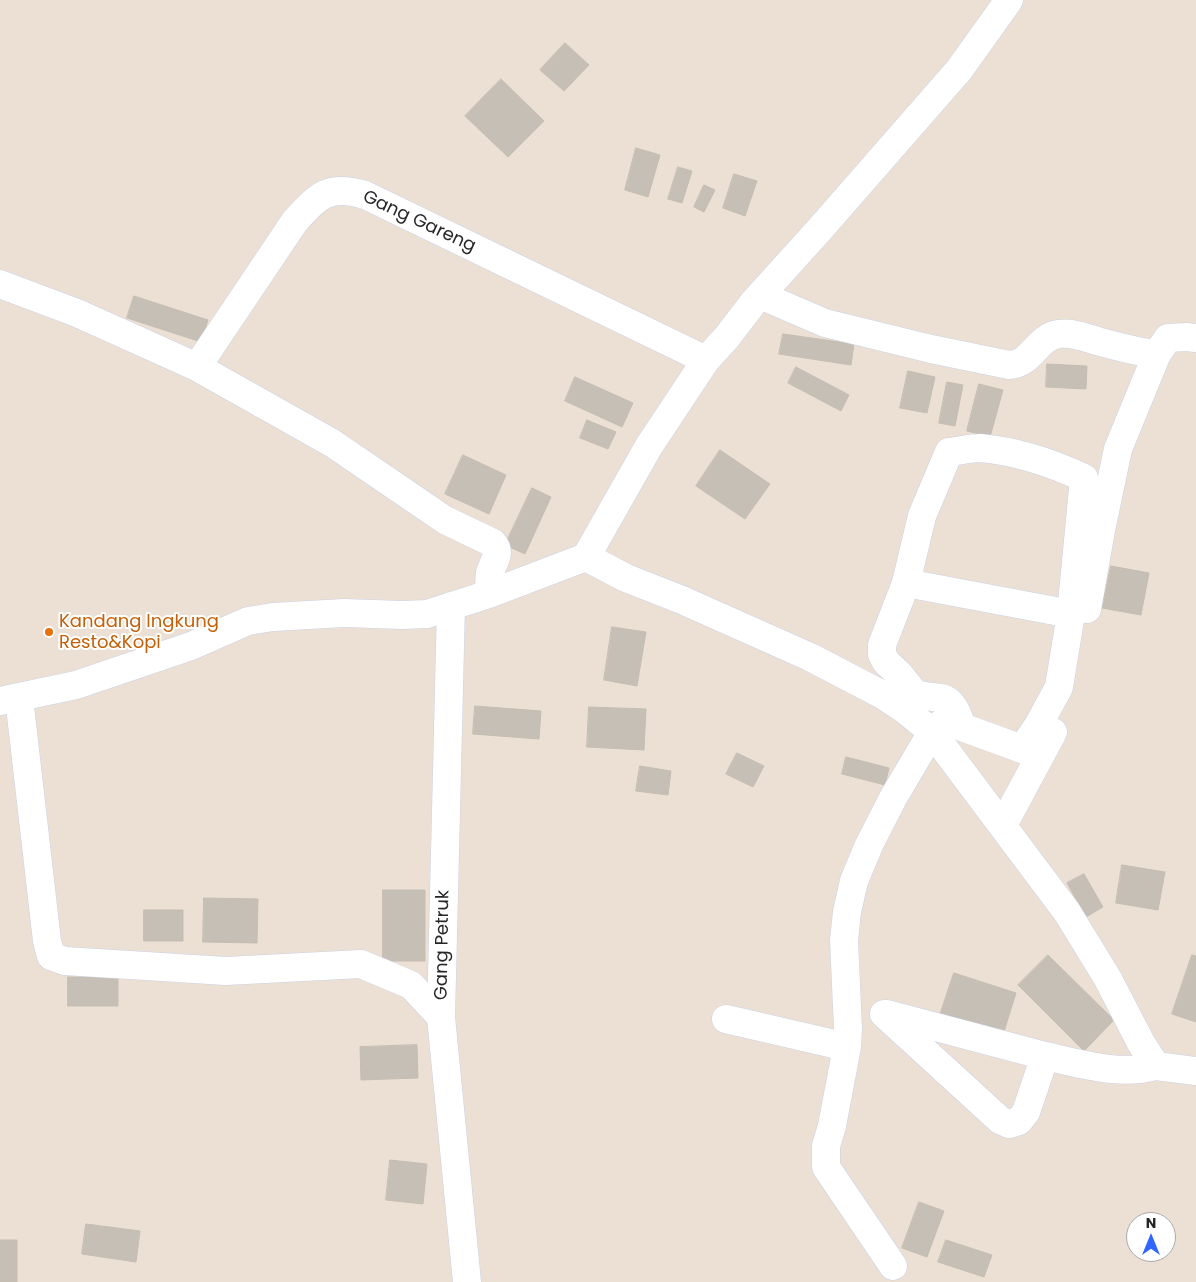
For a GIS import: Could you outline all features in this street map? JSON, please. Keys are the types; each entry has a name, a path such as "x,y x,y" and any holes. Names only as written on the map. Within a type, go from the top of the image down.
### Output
{"street":[{"path":"441,1017 411,985 361,964 226,971 65,961 51,956 46,940 10,699 94,679 191,646 248,621 273,617 344,613 427,614 489,594 586,557 649,446 706,360 727,338 760,295 820,230 958,70 1009,0"},
{"name":"Gang Gareng","path":"197,367 295,221 310,204 332,190 348,190 365,195 706,360"},
{"path":"0,284 76,313 197,367 332,443 446,520 493,543 497,548 498,554 490,573 489,594"},
{"path":"760,295 825,323 931,349 1009,365 1024,361 1047,338 1059,334 1073,334 1143,353 1157,354"},
{"path":"1003,825 1060,720 1076,673 1101,530 1118,450 1157,354 1168,338 1196,338"},
{"path":"586,557 626,578 682,600 810,657 881,694 910,702 941,697 954,707 962,727 1022,749 1039,724 1059,687 1071,614 1084,478 1057,466 1014,454 979,448 949,452 922,516 906,583 882,645 882,654 886,662 899,674 910,702 1067,912 1108,979 1141,1044 1156,1066"},
{"path":"906,583 1071,614"},
{"name":"Gang Petruk","path":"451,606 441,1017 467,1282"},
{"path":"893,1266 826,1167 826,1146 832,1126 847,1047 848,1029 844,940 847,912 854,881 868,845 893,798 932,732 942,722 960,720"},
{"path":"847,1002 884,1014 1045,1056 1102,1068 1140,1070 1156,1066 1196,1071"},
{"path":"884,1014 1000,1120 1009,1124 1019,1121 1026,1112 1045,1056"},
{"path":"726,1018 847,1047"}],"building":[{"path":"565,43 589,65 564,91 540,70"},
{"path":"501,79 544,121 508,157 465,116"},
{"path":"636,148 660,155 648,197 625,190"},
{"path":"678,167 692,171 682,203 668,199"},
{"path":"734,174 757,181 745,216 723,208"},
{"path":"704,185 715,190 704,212 694,207"},
{"path":"134,296 208,320 201,342 127,318"},
{"path":"783,334 854,344 851,365 779,354"},
{"path":"1047,364 1087,366 1086,389 1046,387"},
{"path":"796,367 849,395 841,411 788,383"},
{"path":"908,371 935,377 927,413 900,408"},
{"path":"575,377 633,403 622,427 565,401"},
{"path":"947,382 963,385 955,426 939,423"},
{"path":"979,384 1003,390 990,437 967,431"},
{"path":"587,420 616,432 608,449 580,438"},
{"path":"720,450 770,484 745,519 696,486"},
{"path":"463,455 506,475 489,514 445,494"},
{"path":"532,488 551,497 525,554 505,545"},
{"path":"1111,566 1149,573 1141,615 1102,608"},
{"path":"612,627 646,632 637,686 604,680"},
{"path":"475,706 541,711 539,739 473,734"},
{"path":"589,707 646,709 644,750 587,747"},
{"path":"737,753 764,766 753,787 726,774"},
{"path":"846,757 889,768 885,785 842,774"},
{"path":"640,766 671,771 668,795 636,791"},
{"path":"1122,865 1165,872 1158,910 1116,903"},
{"path":"1084,874 1103,907 1086,917 1067,883"},
{"path":"383,890 425,890 425,961 383,961"},
{"path":"204,898 258,899 257,943 203,942"},
{"path":"144,910 183,910 183,941 144,941"},
{"path":"1048,955 1114,1020 1084,1051 1018,985"},
{"path":"1192,955 1196,956 1196,1022 1172,1014"},
{"path":"954,973 1016,993 1002,1038 939,1018"},
{"path":"68,977 118,977 118,1006 68,1006"},
{"path":"417,1045 418,1078 361,1080 360,1047"},
{"path":"390,1160 427,1164 423,1204 386,1200"},
{"path":"919,1202 944,1211 927,1257 902,1248"},
{"path":"86,1224 140,1231 136,1262 82,1254"},
{"path":"0,1240 17,1240 17,1282 0,1282"},
{"path":"946,1240 992,1255 984,1277 938,1262"}],"place":[{"name":"Kandang Ingkung Resto&Kopi","path":"49,632"}]}
